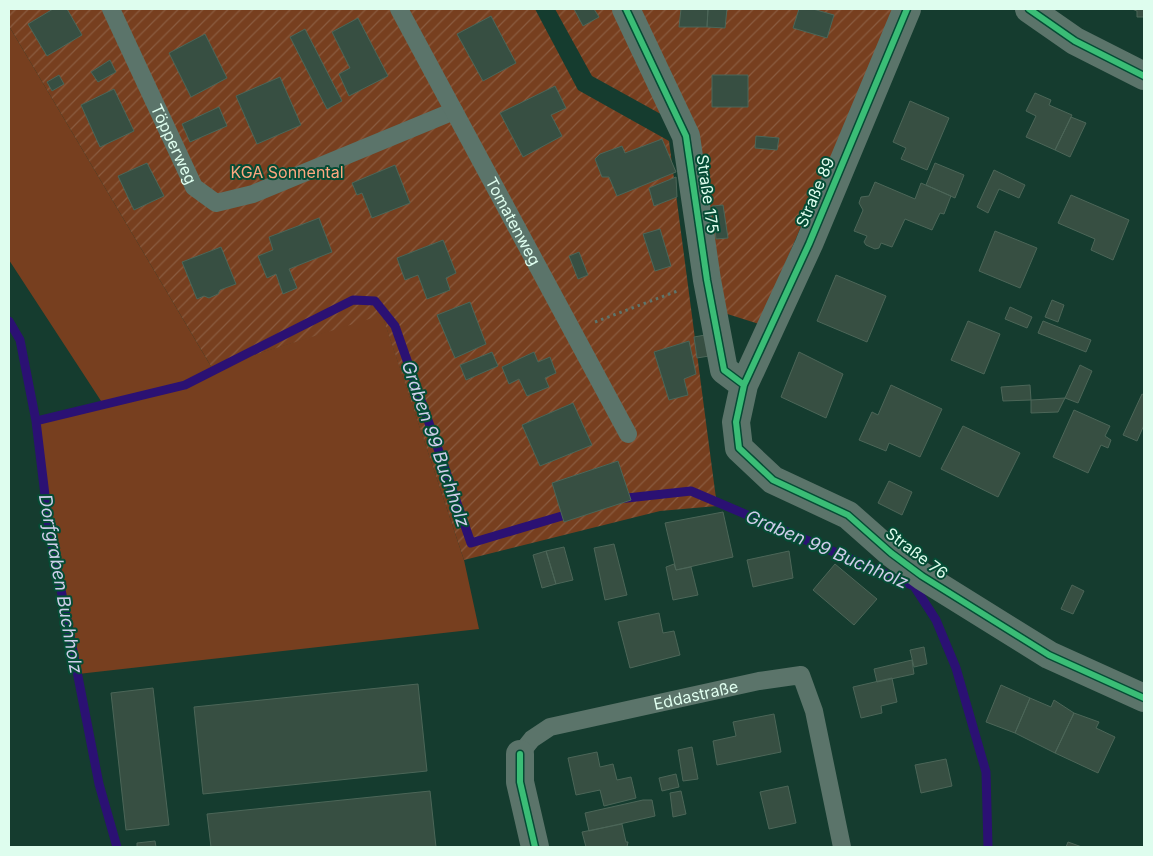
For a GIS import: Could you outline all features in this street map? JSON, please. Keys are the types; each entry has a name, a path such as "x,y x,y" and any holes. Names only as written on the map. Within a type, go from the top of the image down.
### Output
{"street":[{"name":"Straße 175","path":"626,9 686,136 707,280 724,370 744,384"},
{"name":"Straße 89","path":"744,384 809,244 907,9"},
{"path":"1029,9 1057,19 1075,41 1144,76"},
{"name":"Straße 76","path":"744,384 736,422 739,448 773,480 848,515 891,553 922,576 1049,655 1144,698"},
{"name":"Eddastraße","path":"520,754 520,782 535,847"}],"lane":[{"name":"Töpperweg","path":"111,9 194,187 216,203 253,194 454,110"},
{"name":"Tomatenweg","path":"399,9 628,434"},
{"name":"Eddastraße","path":"520,754 532,738 550,728 759,681 801,675 814,711 842,847"}],"path":[{"path":"572,331 707,280"}],"green space":[{"name":"KGA Sonnental","path":"9,9 535,9 578,90 669,141 717,506 660,511 464,560 382,315 212,368 9,26"},
{"path":"555,9 895,9 759,324 721,312 686,128 592,76"},
{"path":"9,26 212,368 382,314 464,560 479,629 78,674 49,528 36,421 103,404 9,260"}],"building":[{"path":"53,9 67,9 82,35 47,56 28,24"},
{"path":"574,9 594,9 599,17 583,26"},
{"path":"681,9 708,9 707,27 679,27"},
{"path":"708,9 727,9 725,28 707,27"},
{"path":"799,9 813,9 834,15 827,38 793,28"},
{"path":"1132,9 1144,9 1144,17 1137,17 1137,11"},
{"path":"491,16 516,63 483,81 457,34"},
{"path":"358,18 388,76 349,96 339,74 350,68 332,32"},
{"path":"305,29 342,101 327,109 290,37"},
{"path":"205,34 227,78 191,97 169,53"},
{"path":"110,60 116,72 98,82 91,72"},
{"path":"59,75 64,84 52,91 47,82"},
{"path":"712,75 748,75 748,107 712,107"},
{"path":"280,77 301,125 257,144 236,96"},
{"path":"555,86 566,108 551,115 562,136 523,157 500,113"},
{"path":"114,89 134,131 100,147 81,105"},
{"path":"1035,93 1051,100 1049,105 1072,115 1055,150 1026,137 1036,116 1026,111"},
{"path":"910,101 949,118 927,170 901,159 906,148 893,142"},
{"path":"219,107 227,126 190,142 182,124"},
{"path":"1071,117 1086,123 1070,157 1055,150"},
{"path":"756,136 779,138 777,150 755,148"},
{"path":"662,139 676,172 617,196 609,177 602,177 595,159 600,154 622,146 625,153"},
{"path":"147,163 164,196 134,210 118,176"},
{"path":"935,163 964,175 955,198 926,185"},
{"path":"395,165 410,203 372,218 362,193 357,195 352,183"},
{"path":"994,170 1025,185 1019,198 999,189 988,213 977,207"},
{"path":"676,177 677,197 654,206 649,188"},
{"path":"875,182 915,199 921,183 951,196 944,214 940,213 932,230 905,219 892,247 881,243 879,248 875,249 864,242 867,236 854,231 863,210 859,203 861,197 869,196"},
{"path":"1071,195 1129,220 1113,260 1091,250 1095,239 1058,223"},
{"path":"723,205 728,238 716,239 712,206"},
{"path":"319,218 332,252 289,269 297,288 283,294 276,274 267,278 258,256 273,250 269,237"},
{"path":"660,229 671,266 655,271 643,234"},
{"path":"995,231 1037,248 1020,288 979,271"},
{"path":"443,240 456,273 446,278 450,290 427,299 418,275 405,280 397,258"},
{"path":"221,247 236,284 220,290 218,294 209,298 204,296 197,299 182,262"},
{"path":"579,252 588,275 578,279 569,256"},
{"path":"836,275 886,296 867,342 817,321"},
{"path":"1052,300 1064,305 1058,322 1045,317"},
{"path":"470,302 486,344 455,358 437,315"},
{"path":"1010,307 1032,317 1027,328 1005,319"},
{"path":"968,321 1000,334 984,374 951,360"},
{"path":"1043,321 1091,340 1086,352 1038,333"},
{"path":"705,335 709,356 697,358 694,337"},
{"path":"689,341 696,374 684,379 688,395 669,400 654,352"},
{"path":"492,352 498,366 466,380 460,365"},
{"path":"534,352 538,362 550,357 556,373 545,378 549,387 527,396 519,379 509,384 502,367"},
{"path":"799,352 843,374 826,418 781,397"},
{"path":"1080,365 1092,371 1078,403 1065,398"},
{"path":"891,385 942,409 920,457 889,443 886,451 859,440 872,412 878,415"},
{"path":"1030,385 1031,400 1003,401 1001,387"},
{"path":"1142,394 1144,395 1144,425 1137,441 1123,435"},
{"path":"1065,398 1058,412 1031,413 1031,400"},
{"path":"573,403 592,445 540,466 522,425"},
{"path":"1074,410 1110,426 1105,436 1111,440 1108,448 1101,445 1088,473 1053,457"},
{"path":"963,426 1020,453 998,497 941,469"},
{"path":"618,461 631,500 564,522 552,483"},
{"path":"889,481 912,492 902,515 878,503"},
{"path":"723,512 733,557 676,570 665,523"},
{"path":"614,544 627,595 605,600 594,548"},
{"path":"564,547 573,580 556,584 546,551"},
{"path":"546,551 556,584 542,588 533,555"},
{"path":"789,551 793,578 753,587 747,560"},
{"path":"674,564 676,570 691,567 698,595 673,600 666,567"},
{"path":"835,564 877,599 854,625 813,590"},
{"path":"1072,585 1084,591 1073,614 1061,609"},
{"path":"659,613 663,633 674,631 680,655 630,668 618,622"},
{"path":"924,647 927,664 914,667 910,650"},
{"path":"912,660 914,674 877,682 874,669"},
{"path":"892,678 897,702 881,706 882,713 861,718 853,687"},
{"path":"418,684 427,771 203,794 194,707"},
{"path":"1001,685 1030,698 1015,733 986,722"},
{"path":"153,688 169,825 126,830 111,693"},
{"path":"1030,698 1051,707 1054,700 1074,713 1055,753 1015,733"},
{"path":"1074,713 1099,722 1096,728 1115,737 1098,773 1055,753"},
{"path":"774,714 781,752 717,765 713,741 736,736 733,722"},
{"path":"692,747 698,779 683,781 678,750"},
{"path":"597,752 600,767 613,764 617,780 631,777 636,798 604,806 600,790 576,795 568,758"},
{"path":"946,759 952,786 921,793 915,765"},
{"path":"676,774 679,787 662,791 659,778"},
{"path":"788,786 796,823 769,829 760,792"},
{"path":"430,791 436,847 211,847 207,814"},
{"path":"681,791 686,814 673,817 670,793"},
{"path":"643,800 652,800 655,816 589,831 585,813"},
{"path":"622,824 626,842 628,842 627,847 586,847 582,832"},
{"path":"155,841 156,847 137,847 137,843"},
{"path":"1068,842 1082,847 1066,847"}],"waterway":[{"name":"Graben 99 Buchholz","path":"36,421 185,385 353,300 375,301 395,326 471,543 572,513"},
{"name":"Dorfgraben Buchholz","path":"9,321 20,340 36,421 49,528 99,784 117,847"},
{"name":"Graben 99 Buchholz","path":"618,499 691,491 914,586 936,620 956,668 986,772 988,847"}],"cycle path":[{"path":"626,9 686,136 707,280 724,370 744,385"},
{"path":"907,9 809,244 744,385 736,422 739,448 773,480 848,515 891,553 922,576 1049,655 1144,698"},
{"path":"1029,9 1075,41 1144,76"},
{"path":"520,754 520,782 535,847"}]}
